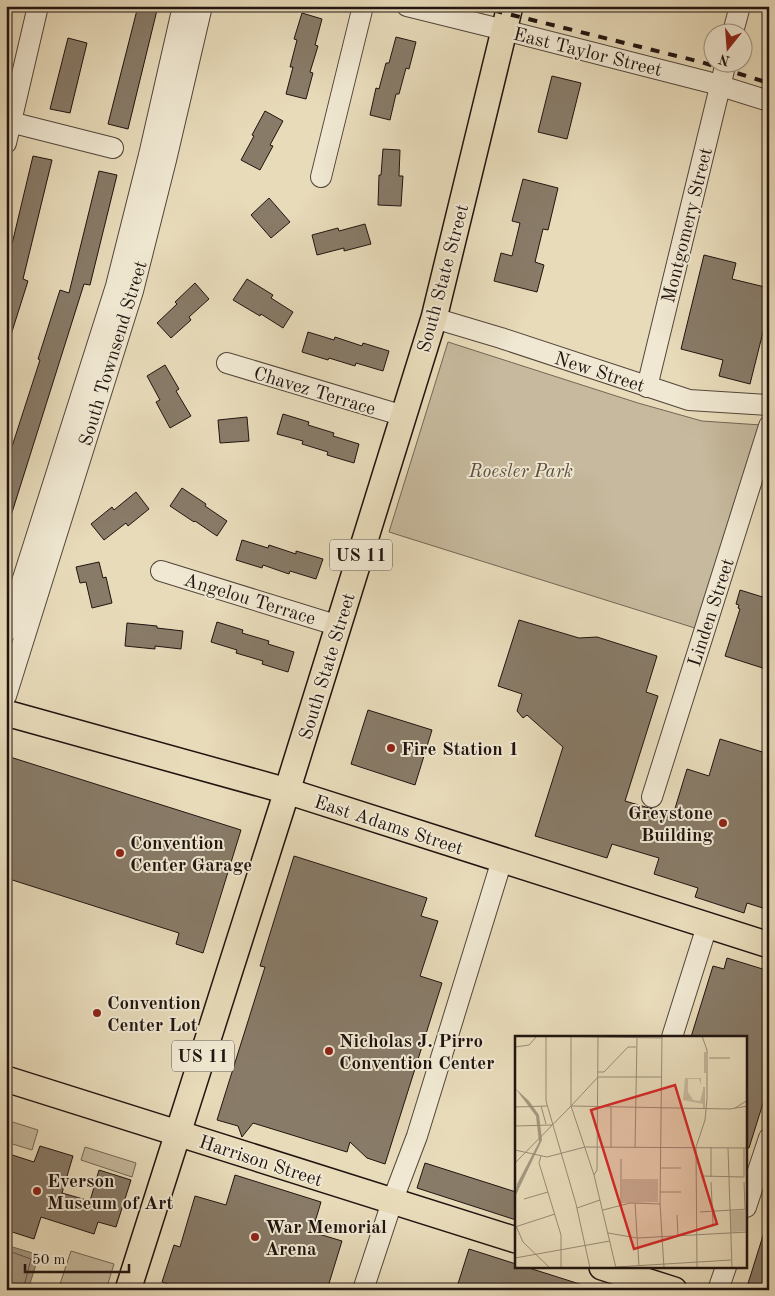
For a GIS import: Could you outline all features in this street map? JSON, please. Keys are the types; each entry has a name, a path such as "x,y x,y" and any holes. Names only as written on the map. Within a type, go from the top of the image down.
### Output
{"main road":[{"name":"South State Street","path":"128,1290 339,626 434,318 507,18"},
{"name":"East Adams Street","path":"6,713 287,791 769,945"},
{"name":"Harrison Street","path":"6,1079 515,1240"},
{"path":"605,1268 674,1290"}],"street":[{"path":"6,143 9,122 38,6"},
{"name":"South Townsend Street","path":"158,157 183,6"},
{"name":"South Townsend Street","path":"6,696 113,325 116,286 158,157 202,6"},
{"path":"321,177 363,6"},
{"name":"East Taylor Street","path":"407,6 507,18 769,100"},
{"path":"736,22 740,6"},
{"name":"Montgomery Street","path":"647,387 724,72"},
{"path":"9,122 113,148"},
{"name":"New Street","path":"434,318 689,400 769,405"},
{"name":"South Townsend Street","path":"6,632 113,325"},
{"name":"Chavez Terrace","path":"226,363 404,416"},
{"name":"Linden Street","path":"652,798 769,426"},
{"name":"Angelou Terrace","path":"161,571 339,626"},
{"path":"363,1290 416,1136 502,860"},
{"path":"672,1036 707,926"},
{"path":"748,1201 769,1138"},
{"path":"718,1290 726,1268"}],"green space":[{"name":"Roesler Park","path":"448,342 638,403 702,421 761,425 698,629 389,532"},
{"path":"6,1120 38,1130 32,1150 6,1142"},
{"path":"85,1147 136,1163 132,1177 81,1160"},
{"path":"71,1251 114,1264 106,1290 58,1290"}],"water":[{"path":"6,1245 39,1255 28,1290 6,1290"}],"building":[{"path":"138,6 158,6 128,129 108,124"},
{"path":"302,13 322,19 315,45 318,46 310,72 313,73 306,99 286,94 297,40 294,39"},
{"path":"396,37 416,42 409,69 406,68 399,94 396,94 390,120 370,115 376,88 379,89"},
{"path":"68,38 87,43 70,113 50,109"},
{"path":"552,76 581,83 567,139 538,132"},
{"path":"265,111 283,121 270,145 273,146 260,170 241,160"},
{"path":"383,149 400,150 399,176 403,176 401,206 378,205 379,175 381,175"},
{"path":"33,156 52,160 23,279 28,281 9,341 6,341 6,284 12,266 7,265"},
{"path":"99,171 117,175 90,285 84,284 9,522 6,522 6,465 40,360 38,359 60,290 69,293"},
{"path":"523,179 558,188 548,230 543,229 535,262 544,265 537,292 494,281 501,253 512,256 520,223 512,221"},
{"path":"269,198 290,222 271,238 251,215"},
{"path":"365,224 371,244 317,255 312,235 338,228 339,231"},
{"path":"704,255 736,263 732,279 769,288 769,308 750,384 719,376 723,360 681,349"},
{"path":"247,279 273,295 271,298 293,312 283,328 233,300"},
{"path":"195,283 209,299 189,317 191,320 171,338 157,323"},
{"path":"308,332 334,340 335,337 362,346 363,343 389,351 383,371 356,363 355,366 329,358 328,360 302,352"},
{"path":"165,365 179,389 176,391 191,416 170,428 156,402 160,400 147,376"},
{"path":"283,414 309,422 308,425 334,433 333,436 359,444 354,463 327,455 328,452 302,444 303,441 277,434"},
{"path":"247,417 249,441 220,443 218,420"},
{"path":"182,488 227,521 217,536 170,506"},
{"path":"136,492 149,509 128,526 126,523 104,540 91,524 112,507 114,510"},
{"path":"242,540 268,548 269,545 296,554 296,551 323,559 316,579 290,571 289,574 263,565 262,568 236,560"},
{"path":"99,562 103,578 106,577 112,603 92,608 86,582 80,583 76,567"},
{"path":"740,590 769,599 769,670 725,656 740,609 738,608 739,605 736,604"},
{"path":"519,620 579,638 597,637 657,656 646,692 658,696 625,801 673,815 687,769 709,776 720,739 769,754 769,910 747,903 744,913 695,897 698,888 654,874 659,858 612,844 607,858 535,836 563,747 527,715 523,718 517,711 522,694 498,686"},
{"path":"217,622 243,630 242,633 269,641 268,644 294,652 288,672 262,664 263,661 236,653 237,650 211,642"},
{"path":"127,623 183,631 181,649 155,646 155,649 125,646"},
{"name":"Fire Station 1","path":"368,710 432,730 415,785 351,764"},
{"name":"Convention Center Garage","path":"10,757 241,830 203,953 176,944 179,933 6,878 6,769"},
{"name":"Nicholas J. Pirro Convention Center","path":"294,856 427,898 421,916 438,921 420,976 442,983 385,1164 367,1158 350,1142 347,1152 253,1123 242,1137 238,1126 217,1120 265,967 260,966"},
{"path":"727,958 769,971 769,1084 749,1148 748,1036 691,1036 713,966 724,969"},
{"name":"Everson Museum of Art","path":"40,1146 73,1156 62,1193 90,1201 99,1170 131,1180 116,1227 98,1222 94,1234 41,1217 34,1239 6,1230 6,1208 12,1191 6,1190 6,1153 34,1162"},
{"path":"425,1163 515,1192 515,1220 417,1188"},
{"name":"War Memorial Arena","path":"235,1175 321,1202 312,1232 342,1241 327,1290 166,1290 168,1284 162,1282 174,1245 180,1247 195,1196 226,1205"},
{"path":"766,1226 769,1226 769,1290 746,1290"},
{"path":"469,1249 515,1264 515,1268 529,1268 589,1287 589,1290 456,1290"}],"railway":[{"path":"476,6 701,62 769,83"}],"place":[{"name":"Fire Station 1","path":"391,748"},
{"name":"Greystone Building","path":"723,823"},
{"name":"Convention Center Garage","path":"120,853"},
{"name":"Convention Center Lot","path":"97,1013"},
{"name":"Nicholas J. Pirro Convention Center","path":"329,1051"},
{"name":"Everson Museum of Art","path":"37,1191"},
{"name":"War Memorial Arena","path":"255,1237"}]}
